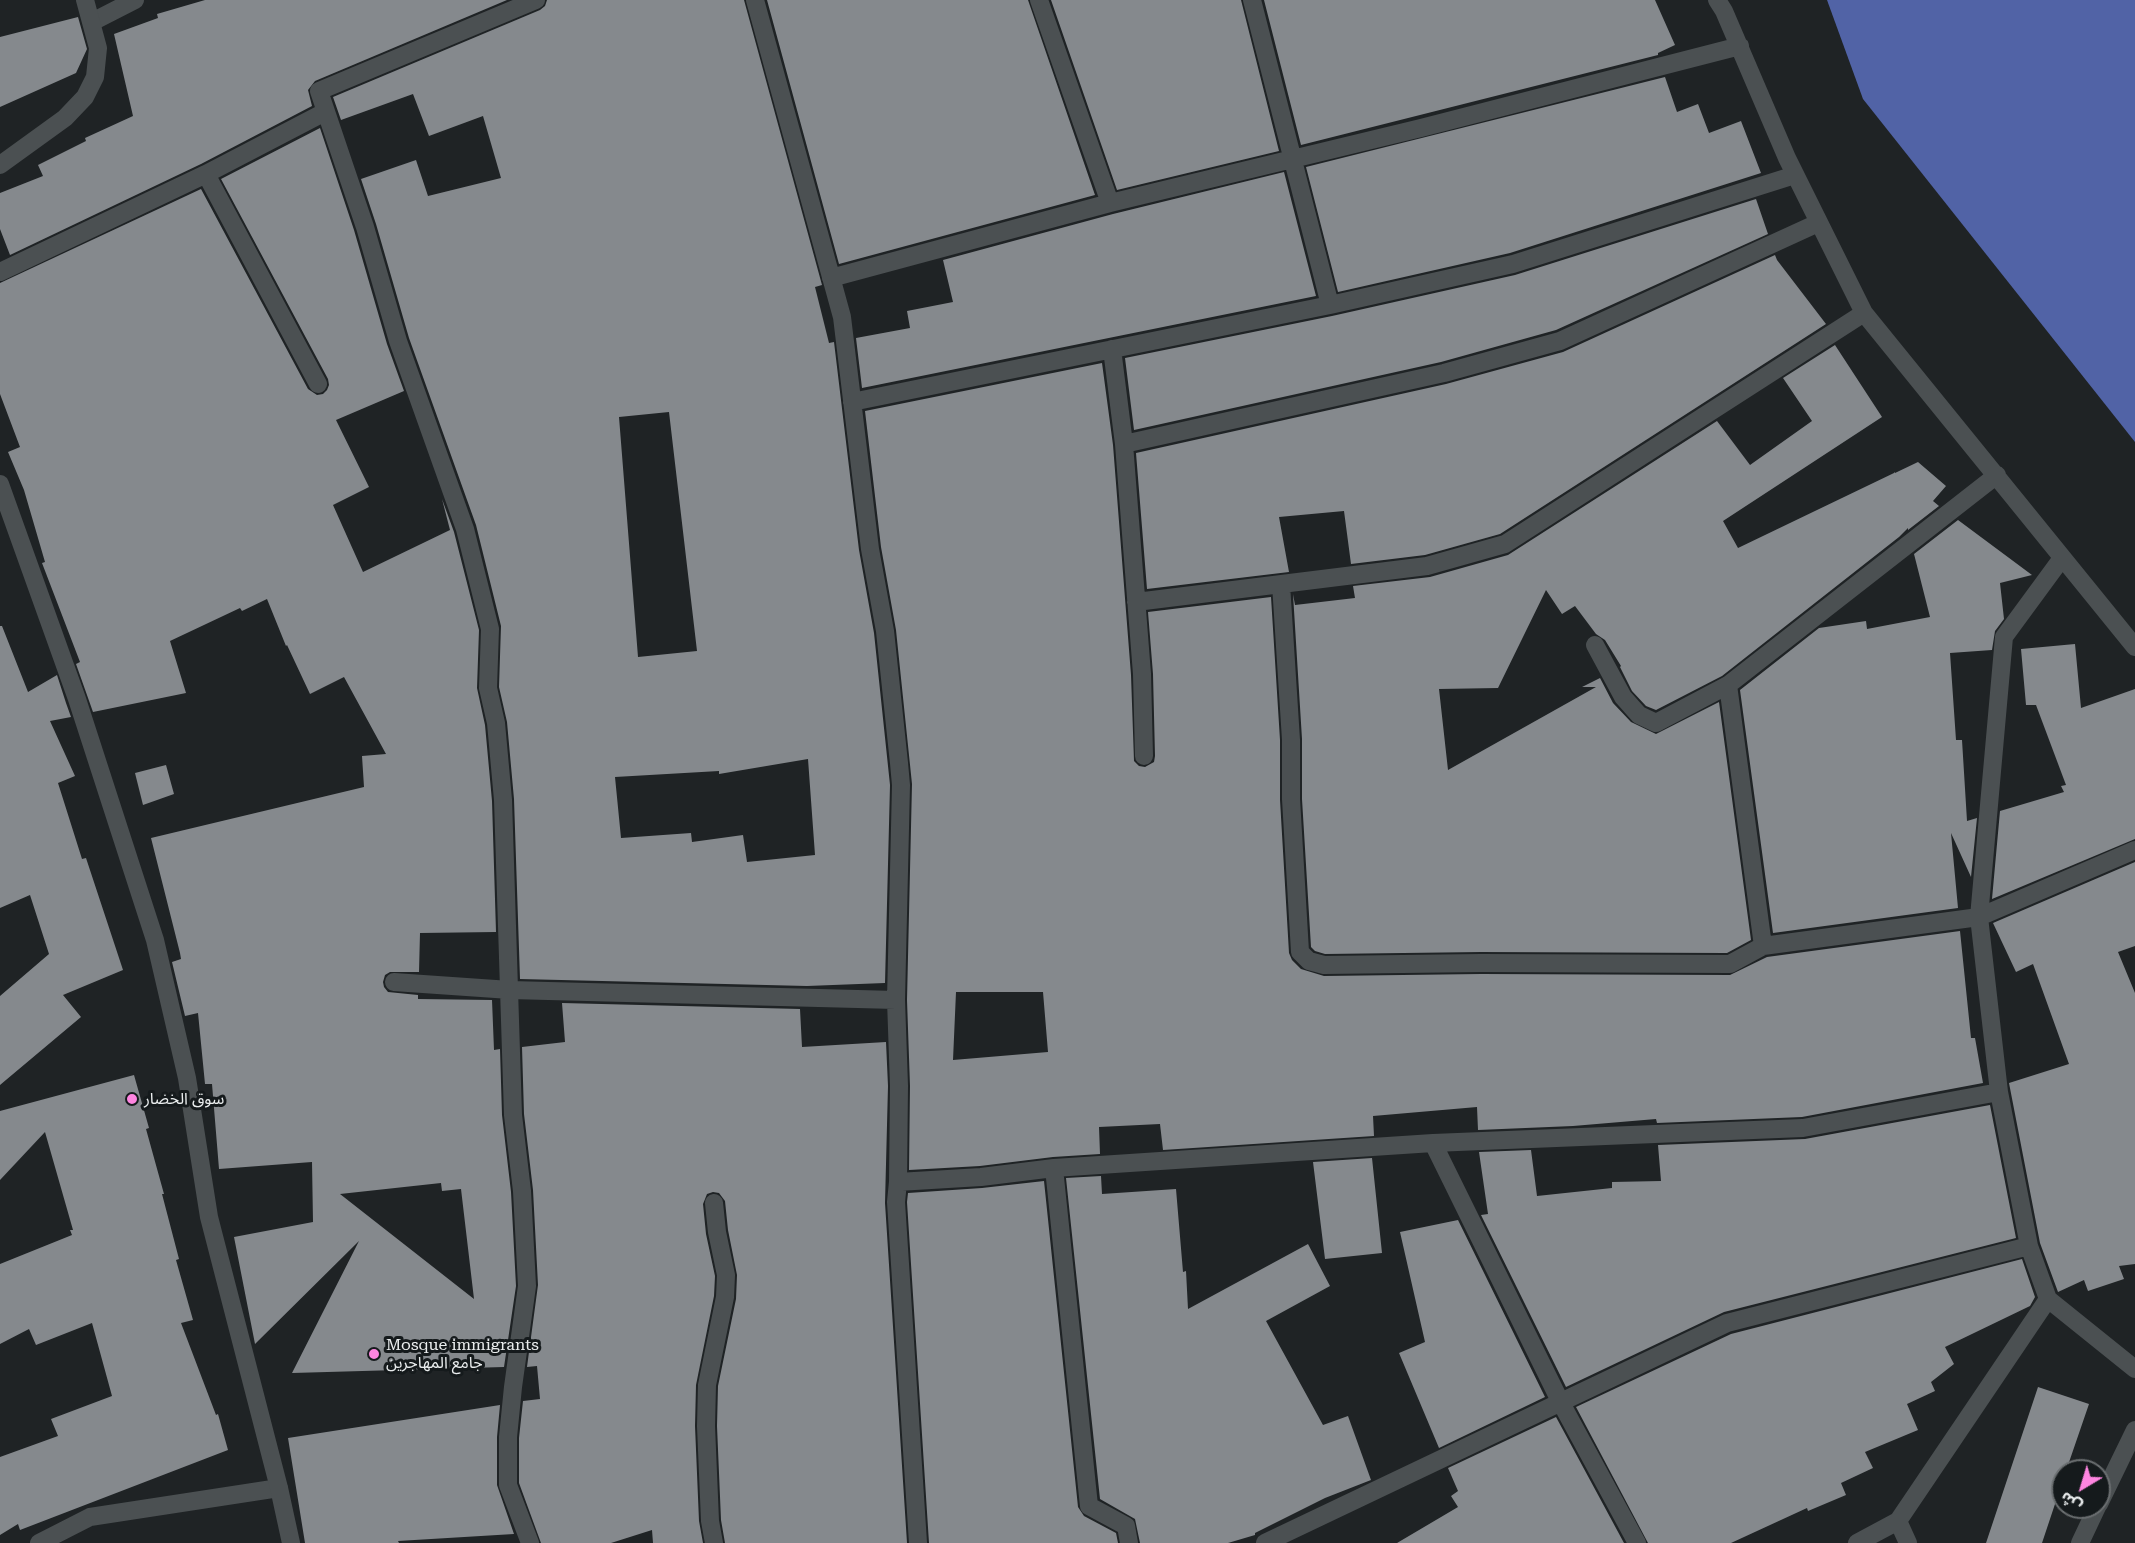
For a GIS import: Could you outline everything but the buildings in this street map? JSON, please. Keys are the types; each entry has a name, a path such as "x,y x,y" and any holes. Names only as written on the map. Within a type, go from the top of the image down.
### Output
{"street":[{"path":"0,165 65,118 85,98 94,76 98,48 93,22 85,0"},
{"path":"93,22 135,0"},
{"path":"530,1543 508,1485 508,1437 527,1286 522,1191 513,1114 503,800 496,723 488,688 490,629 465,529 398,341 365,227 319,91 536,0"},
{"path":"755,0 842,317 870,549 885,631 899,763 901,785 896,1000 899,1086 896,1202 918,1543"},
{"path":"1039,0 1110,203"},
{"path":"1251,0 1330,305"},
{"path":"1717,0 1740,46 1795,175 1863,313 2135,647"},
{"path":"831,278 1110,203 1420,128 1740,46"},
{"path":"0,272 206,174 325,112"},
{"path":"206,174 318,384"},
{"path":"852,402 1330,305 1513,264 1795,175"},
{"path":"1124,444 1444,373 1560,341 1818,223"},
{"path":"1136,602 1427,566 1505,544 1863,313"},
{"path":"1112,349 1124,444 1142,674 1144,756"},
{"path":"1595,645 1623,697 1639,715 1656,723 1728,685 1997,475"},
{"path":"0,484 77,699 154,940 187,1078 209,1217 291,1543"},
{"path":"2062,558 2004,637 1979,917 1999,1092 2029,1246 2048,1299 2135,1369"},
{"path":"1281,584 1291,740 1291,799 1299,952 1309,961 1324,965 1730,964 1763,946 1979,917 2135,850"},
{"path":"1728,685 1763,946"},
{"path":"394,982 510,990 896,1000"},
{"path":"898,1182 981,1177 1054,1168 1433,1143 1803,1128 1999,1092"},
{"path":"1433,1143 1560,1401 1637,1543"},
{"path":"1054,1168 1089,1506 1126,1526 1129,1543"},
{"path":"714,1203 717,1232 726,1275 725,1297 707,1385 705,1426 710,1521 714,1543"},
{"path":"1265,1543 1727,1323 2029,1246"},
{"path":"1857,1543 1898,1521 2048,1299"},
{"path":"2111,1479 2135,1430"},
{"path":"39,1543 90,1517 279,1488"},
{"path":"2080,1543 2091,1519"},
{"path":"1898,1521 1908,1543"}],"water":[{"path":"1827,0 2135,0 2135,442 1863,99"}],"place":[{"name":"سوق الخضار","path":"132,1099"},
{"name":"Mosque immigrants جامع المهاجرين","path":"374,1354"}]}
